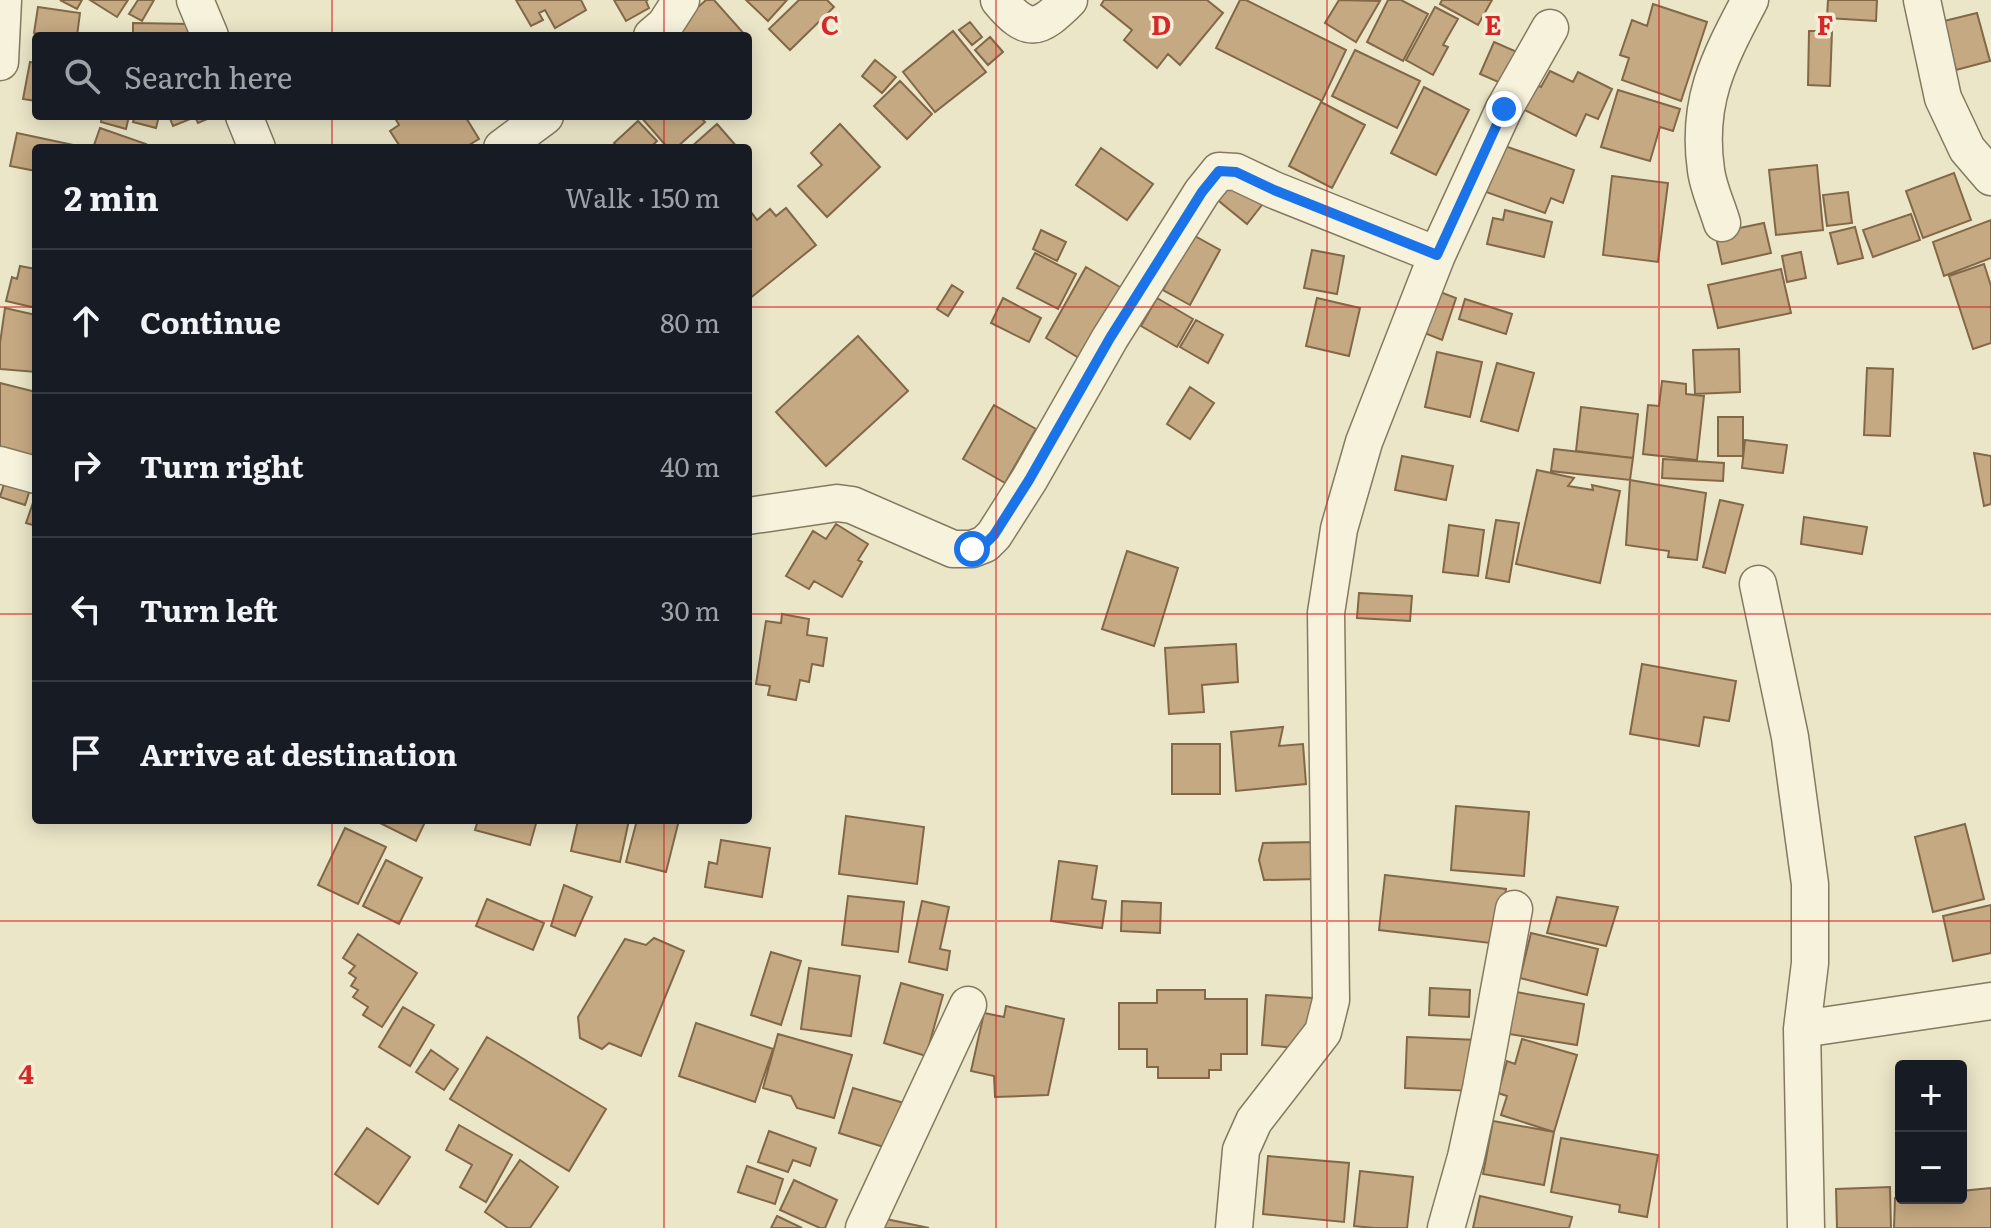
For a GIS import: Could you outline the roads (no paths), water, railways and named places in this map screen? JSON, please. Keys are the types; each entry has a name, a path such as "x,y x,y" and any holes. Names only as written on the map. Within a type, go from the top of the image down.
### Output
{"street":[{"path":"0,62 3,0"},
{"path":"195,0 208,32"},
{"path":"657,32 681,0"},
{"path":"999,0 1019,21 1036,25 1051,18 1069,0"},
{"path":"1722,223 1706,171 1703,119 1713,76 1750,0"},
{"path":"1922,0 1943,98 1967,149 1991,177"},
{"path":"1234,1228 1241,1150 1254,1121 1323,1032 1331,1000 1326,613 1339,529 1364,442 1437,255 1504,109 1550,28"},
{"path":"246,120 255,144"},
{"path":"507,144 540,120"},
{"path":"752,515 837,503 852,505 953,549 972,549 985,544 1029,480 1135,298 1202,192 1219,171 1236,172 1437,255"},
{"path":"0,465 32,474"},
{"path":"1758,584 1790,737 1810,884 1810,963 1802,1029 1806,1228"},
{"path":"1446,1228 1481,1088 1514,909"},
{"path":"1802,1029 1991,1001"},
{"path":"864,1228 968,1005"}]}
